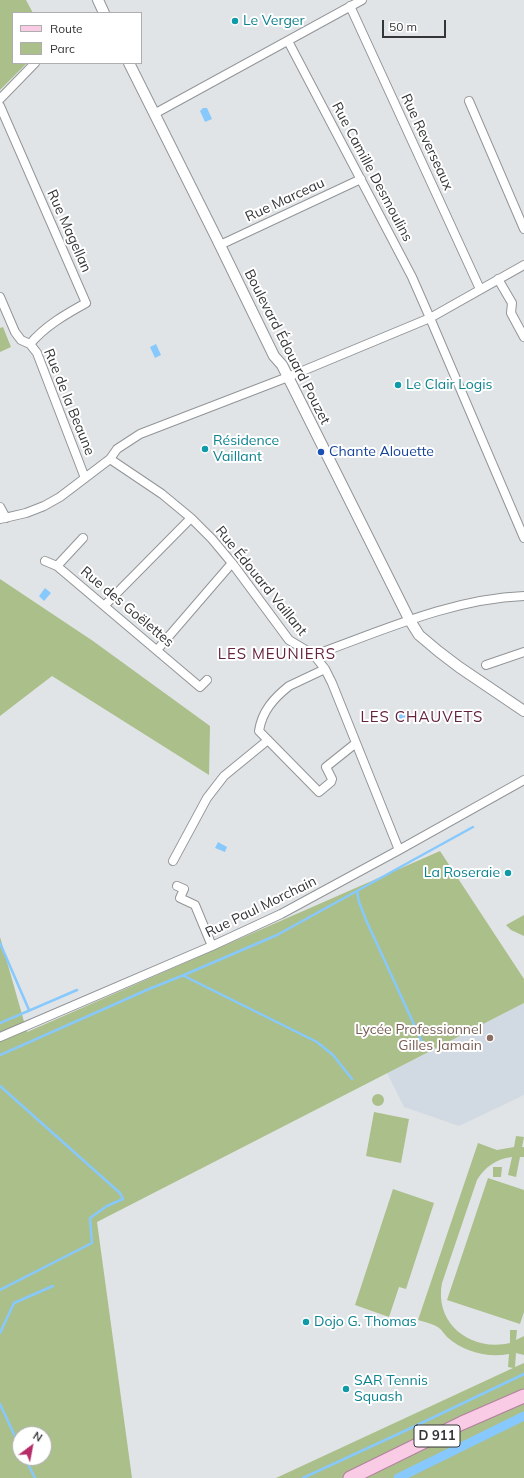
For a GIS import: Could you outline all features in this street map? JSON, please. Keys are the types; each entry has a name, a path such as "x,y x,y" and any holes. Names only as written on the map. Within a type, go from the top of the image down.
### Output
{"main road":[{"name":"D 911","path":"350,1478 462,1423 524,1397"},
{"name":"D 911","path":"370,1478 524,1397"}],"street":[{"path":"98,0 104,12"},
{"path":"154,114 362,0"},
{"name":"Rue Reverseaux","path":"350,6 480,288"},
{"name":"Rue Camille Desmoulins","path":"288,41 412,277 524,538"},
{"path":"0,99 34,64"},
{"name":"Boulevard Édouard Pouzet","path":"129,64 274,356 282,365 409,619 419,635 438,651 524,711"},
{"path":"469,101 524,229"},
{"name":"Rue Magellan","path":"0,106 86,303 66,314 36,336 30,344"},
{"name":"Rue Marceau","path":"220,245 361,179"},
{"path":"0,507 3,519 26,513 44,506 60,497 110,459 117,449 140,434 288,377 430,318 480,288 524,265"},
{"path":"498,279 512,303 511,313 524,336"},
{"name":"Rue de la Beaune","path":"0,297 15,332 21,340 30,344 37,353 85,478"},
{"name":"Rue Édouard Vaillant","path":"110,459 162,494 191,518 212,539 232,563 289,640 314,655"},
{"path":"105,606 191,518"},
{"name":"Rue des Goëlettes","path":"83,538 57,566 200,687 207,680"},
{"path":"45,561 57,566"},
{"path":"157,650 232,563"},
{"path":"399,850 332,683 325,669 314,655 376,633 409,619 488,599 524,596"},
{"path":"486,665 524,652"},
{"path":"325,669 289,686 269,705 260,725 259,731 319,792 331,782 332,779 331,774 326,767 356,743"},
{"path":"173,861 207,798 224,776 268,740"},
{"name":"Rue Paul Morchain","path":"0,1037 212,946 281,914 524,780"},
{"path":"177,886 184,889 180,898 195,905 212,946"}],"shaded area":[{"name":"Lycée Professionnel Gilles Jamain","path":"524,1003 524,1095 459,1126 404,1107 387,1073"}],"green space":[{"path":"0,0 26,0 32,12 12,12 12,64 26,64 0,90"},
{"path":"3,327 11,347 0,352 0,328"},
{"path":"0,579 93,641 210,726 209,775 52,676 0,716"},
{"path":"440,851 524,979 524,1003 97,1222 132,1478 0,1478 0,937 27,1032"},
{"path":"524,915 524,936 511,930 506,925"},
{"path":"380,1094 383,1095 383,1105 376,1106 373,1105 372,1098 373,1095"},
{"path":"374,1112 409,1119 401,1163 366,1156"},
{"path":"516,1136 524,1137 522,1147 524,1147 524,1157 520,1157 516,1177 508,1175 512,1157 492,1164 477,1180 442,1283 441,1298 444,1311 450,1322 458,1332 469,1339 496,1345 510,1343 510,1330 517,1330 516,1340 524,1336 524,1355 516,1353 515,1367 524,1363 524,1478 276,1478 513,1368 508,1367 509,1354 492,1355 476,1353 461,1347 432,1324 418,1320 478,1143 497,1150 514,1147"},
{"path":"493,1167 502,1167 501,1177 493,1177"},
{"path":"488,1178 524,1190 524,1312 520,1324 447,1300"},
{"path":"393,1189 434,1203 406,1289 399,1287 389,1317 355,1305"}],"water":[{"path":"203,108 207,108 212,119 205,122 200,111"},
{"path":"156,344 161,355 155,358 150,347"},
{"path":"45,588 51,593 44,601 39,596"},
{"path":"409,709 411,716 398,720 396,713"},
{"path":"218,842 227,847 225,852 215,848"}],"waterway":[{"path":"0,1055 149,989 277,935 473,827"},
{"path":"357,891 359,902 366,920 423,1044"},
{"path":"0,943 29,1010"},
{"path":"184,976 317,1042 333,1055 352,1079"},
{"path":"0,1023 77,990"},
{"path":"0,1086 120,1193 123,1199 107,1206 90,1218 92,1243 0,1290"},
{"path":"0,1333 14,1303 53,1286"},
{"path":"303,1478 524,1374"},
{"path":"0,1404 12,1430"},
{"path":"398,1478 524,1416"},
{"path":"29,1466 35,1478"}],"place":[{"name":"Le Verger","path":"235,21"},
{"name":"Le Clair Logis","path":"398,385"},
{"name":"Résidence Vaillant","path":"205,449"},
{"name":"Chante Alouette","path":"321,452"},
{"name":"La Roseraie","path":"508,873"},
{"name":"Lycée Professionnel Gilles Jamain","path":"490,1038"},
{"name":"Dojo G. Thomas","path":"306,1322"},
{"name":"SAR Tennis Squash","path":"346,1389"}],"district":[{"name":"LES MEUNIERS","path":"277,654"},
{"name":"LES CHAUVETS","path":"422,717"}]}
